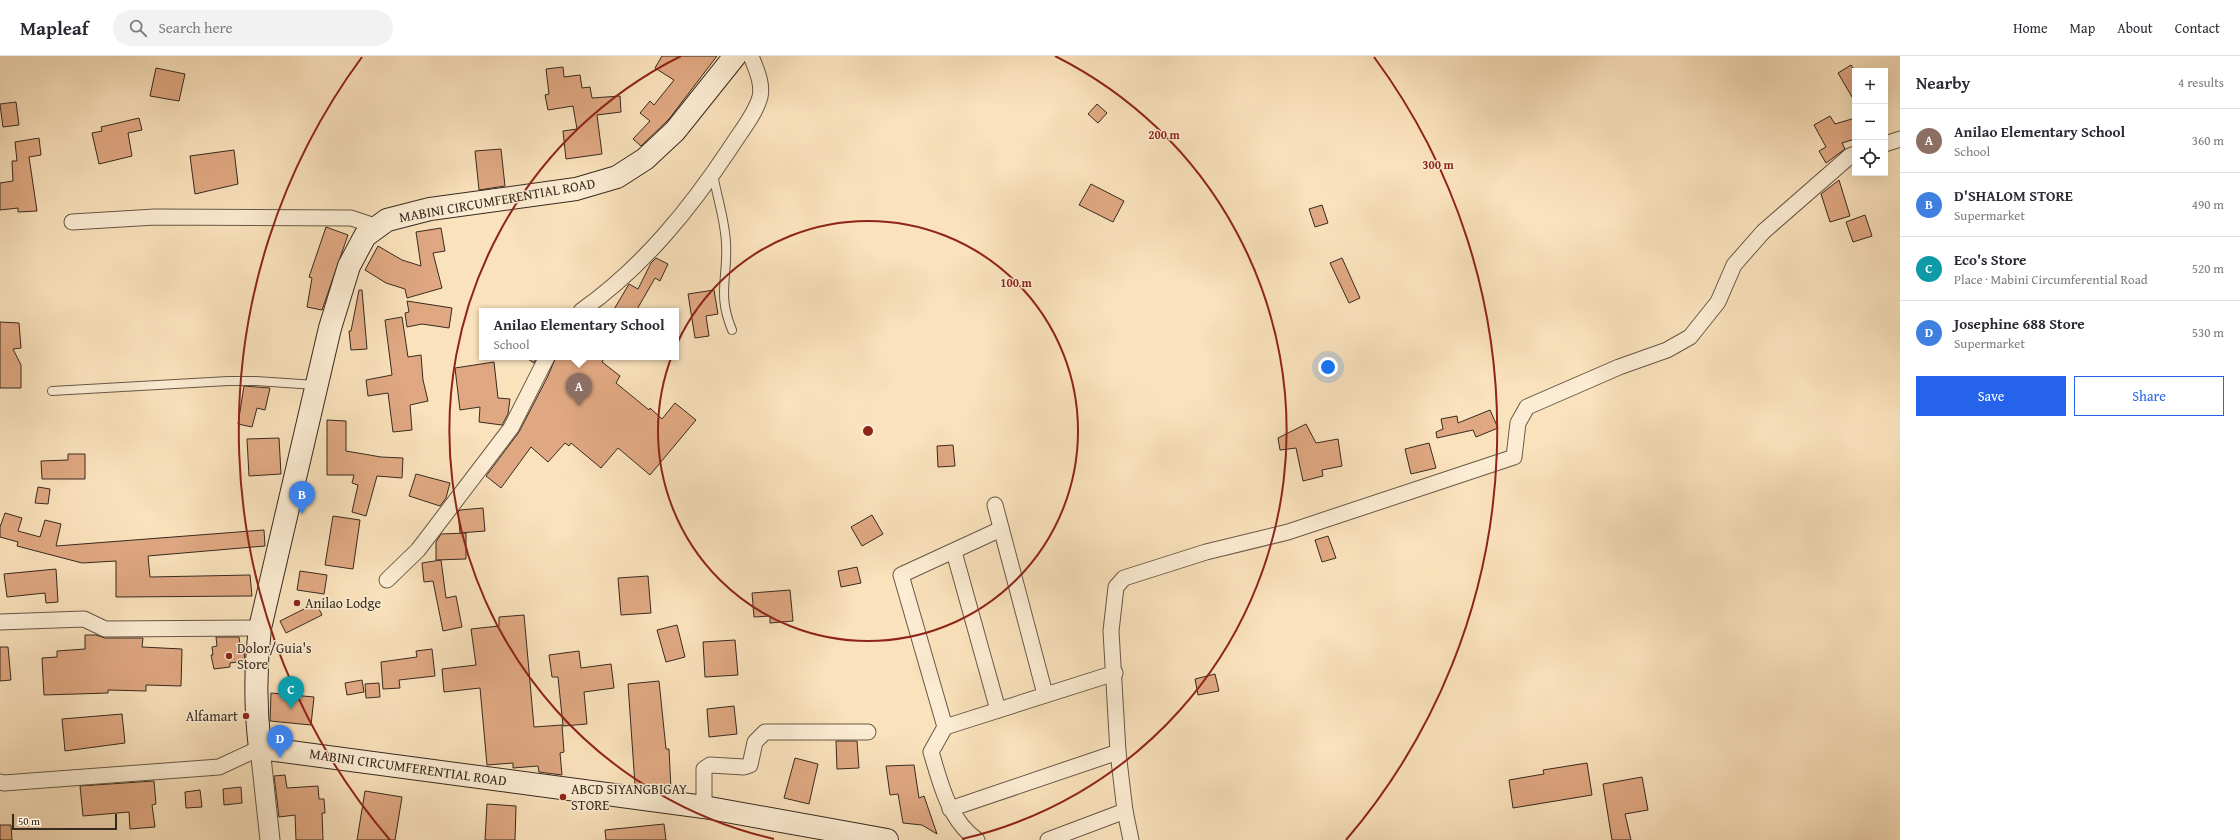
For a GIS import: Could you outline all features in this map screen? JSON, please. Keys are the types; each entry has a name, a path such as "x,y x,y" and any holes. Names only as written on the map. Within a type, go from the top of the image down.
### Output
{"main road":[{"name":"MABINI CIRCUMFERENTIAL ROAD","path":"734,56 675,131 645,159 617,177 576,188 430,209 387,220 365,236 349,266 330,328 260,628 256,659 255,701 260,748 704,807 887,840"}],"street":[{"path":"585,308 631,271 678,221 713,174 749,119 760,96 760,79 751,56"},
{"path":"1888,143 1900,139"},
{"path":"1130,840 1118,752 1115,673 1111,631 1116,587 1124,578 1206,552 1288,532 1514,457 1518,424 1527,407 1619,367 1667,350 1690,337 1718,302 1734,265 1763,232 1852,155"},
{"path":"72,222 156,217 351,218 378,227"},
{"path":"387,580 418,550 511,428 545,360"},
{"path":"995,505 1045,694"},
{"path":"945,727 901,575 954,552 1001,529"},
{"path":"954,552 998,710"},
{"path":"0,622 84,619 105,629 260,628"},
{"path":"977,840 964,831 950,809 931,752 945,727 1115,673"},
{"path":"704,807 704,769 710,765 744,767 750,765 755,742 765,732 868,732"},
{"path":"0,782 4,783 219,767 260,748 270,840"},
{"path":"950,809 1118,752"},
{"path":"1048,840 1125,811"}],"lane":[{"path":"713,174 726,241 727,260 722,292 725,314 732,330"},
{"path":"52,391 228,381 256,381 317,386"}],"building":[{"path":"662,56 717,56 669,119 641,146 633,139 650,121 640,113 650,101 654,105 674,80 655,68"},
{"path":"1851,65 1853,68 1852,97 1838,73"},
{"path":"563,67 564,77 580,75 582,88 590,87 592,98 620,96 621,112 597,115 602,154 566,159 563,131 577,129 573,106 548,110 545,95 549,94 546,69"},
{"path":"156,68 185,74 179,101 150,96"},
{"path":"16,102 19,125 3,127 0,104"},
{"path":"1097,104 1107,113 1098,123 1088,114"},
{"path":"1830,116 1835,124 1852,119 1852,140 1842,143 1845,149 1826,163 1819,151 1826,147 1814,125"},
{"path":"139,118 142,130 128,133 132,156 99,164 92,133 102,131 101,127"},
{"path":"39,138 41,155 29,157 37,211 18,212 18,208 0,210 0,183 13,181 12,161 17,161 15,142"},
{"path":"501,149 505,186 479,190 475,151"},
{"path":"234,150 238,184 195,194 190,156"},
{"path":"1839,180 1850,216 1830,222 1821,194"},
{"path":"1091,184 1124,201 1113,222 1079,205"},
{"path":"1322,205 1328,223 1315,227 1309,209"},
{"path":"1865,215 1872,236 1853,242 1846,222"},
{"path":"326,227 348,235 322,310 307,307 312,278 309,277"},
{"path":"441,228 445,251 433,253 442,288 407,298 405,289 386,283 365,270 378,246 402,260 421,266 416,232"},
{"path":"656,258 668,264 660,281 655,278 638,308 615,308 629,284 638,289 651,263"},
{"path":"1342,258 1360,298 1349,303 1330,263"},
{"path":"359,290 362,290 367,349 351,350 349,331 351,331"},
{"path":"714,290 718,314 706,316 709,336 695,338 688,294"},
{"path":"407,301 452,308 449,328 422,324 407,327 405,313 409,312"},
{"path":"402,317 408,357 421,355 423,380 428,401 410,405 412,430 393,432 388,393 368,396 366,380 392,375 385,320"},
{"path":"0,322 19,323 21,348 13,349 21,365 21,388 0,388"},
{"path":"555,360 603,360 602,362 620,376 616,383 649,410 650,408 662,419 675,403 696,420 650,475 618,448 601,468 571,443 569,446 565,443 548,462 531,447 501,488 486,476 519,432"},
{"path":"494,362 498,398 510,399 508,414 502,425 479,422 480,407 460,410 455,368"},
{"path":"244,386 270,388 265,410 257,408 252,427 238,424"},
{"path":"1490,410 1498,428 1476,437 1473,430 1437,438 1436,432 1443,429 1441,419 1457,416 1458,423"},
{"path":"327,420 346,421 346,451 381,457 403,458 402,478 377,476 366,516 352,512 358,485 352,483 354,475 327,475"},
{"path":"1306,424 1316,443 1338,439 1342,466 1322,470 1323,476 1303,481 1296,448 1280,450 1278,438"},
{"path":"279,438 281,474 249,476 247,439"},
{"path":"1429,443 1436,468 1411,474 1405,449"},
{"path":"953,445 955,466 938,467 937,446"},
{"path":"68,454 85,454 85,479 42,479 41,461 68,460"},
{"path":"416,474 450,483 446,498 440,506 409,496"},
{"path":"38,487 50,489 48,504 35,503"},
{"path":"483,508 485,531 460,533 458,512 460,510"},
{"path":"5,513 22,518 18,531 40,537 45,520 61,524 56,546 264,530 265,546 148,556 150,577 250,575 252,596 116,597 116,561 82,563 17,546 18,542 0,537 0,527"},
{"path":"872,515 883,534 862,546 851,527"},
{"path":"333,516 360,520 353,569 325,565"},
{"path":"466,533 466,559 436,560 436,542 441,534"},
{"path":"1328,536 1336,558 1322,562 1315,540"},
{"path":"441,560 446,598 456,596 462,627 443,631 433,581 424,582 422,563"},
{"path":"857,567 861,583 841,587 838,571"},
{"path":"56,569 58,602 46,603 45,593 7,597 4,574"},
{"path":"300,571 327,575 324,594 297,590"},
{"path":"648,576 651,613 621,615 618,578"},
{"path":"790,590 793,621 770,623 770,616 754,617 752,593"},
{"path":"316,603 322,615 286,633 280,621"},
{"path":"524,615 534,727 562,725 564,752 560,753 562,775 539,772 538,766 513,768 513,763 487,765 480,688 444,692 442,669 476,665 471,629 499,626 499,617"},
{"path":"677,625 685,657 666,662 657,630"},
{"path":"85,635 96,635 105,638 143,638 142,647 182,649 181,686 146,685 146,691 108,690 108,693 44,695 42,658 57,657 57,651 85,649"},
{"name":"Dolor/Guia's Store","path":"216,637 239,637 241,651 244,650 245,661 230,663 230,667 214,669 211,655 213,655 212,647 217,646"},
{"path":"735,640 738,675 705,677 703,642"},
{"path":"0,647 8,647 11,680 0,681"},
{"path":"432,649 435,676 399,680 400,688 383,689 381,662 417,657 416,651"},
{"path":"579,651 581,668 611,664 614,688 584,692 587,724 563,726 558,677 552,677 549,655"},
{"path":"1215,674 1219,691 1198,695 1195,679"},
{"path":"362,680 364,692 347,695 345,683"},
{"path":"659,681 666,749 669,749 671,789 635,785 628,684"},
{"path":"379,683 380,697 366,698 365,684"},
{"path":"271,693 314,697 311,725 270,721"},
{"path":"734,706 737,734 709,737 707,709"},
{"path":"122,714 125,743 65,751 62,719"},
{"path":"836,741 857,741 859,768 837,769"},
{"path":"795,758 818,764 809,804 784,798"},
{"path":"1587,763 1592,795 1513,808 1509,780 1544,774 1543,770"},
{"path":"914,765 919,798 924,796 937,834 922,825 903,823 898,794 890,795 886,766"},
{"path":"285,775 287,788 318,786 319,799 324,799 325,813 322,813 323,840 296,840 295,815 279,817 274,776"},
{"path":"1642,777 1648,810 1625,814 1631,840 1612,840 1603,784"},
{"path":"154,781 156,804 152,805 155,827 130,829 129,812 83,816 80,786"},
{"path":"241,787 242,803 224,805 223,789"},
{"path":"200,790 202,807 186,808 185,792"},
{"path":"365,791 402,797 395,840 357,840"},
{"path":"487,804 516,806 515,840 485,840"},
{"path":"664,824 666,840 606,840 605,830"},
{"path":"0,825 11,825 12,840 0,840"}],"place":[{"name":"Anilao Elementary School","path":"579,406"},
{"name":"D'SHALOM STORE","path":"302,514"},
{"name":"Anilao Lodge","path":"297,603"},
{"name":"Dolor/Guia's Store","path":"229,656"},
{"name":"Eco's Store","path":"291,709"},
{"name":"Alfamart","path":"246,716"},
{"name":"Josephine 688 Store","path":"280,758"},
{"name":"ABCD SIYANGBIGAY STORE","path":"563,797"}]}
